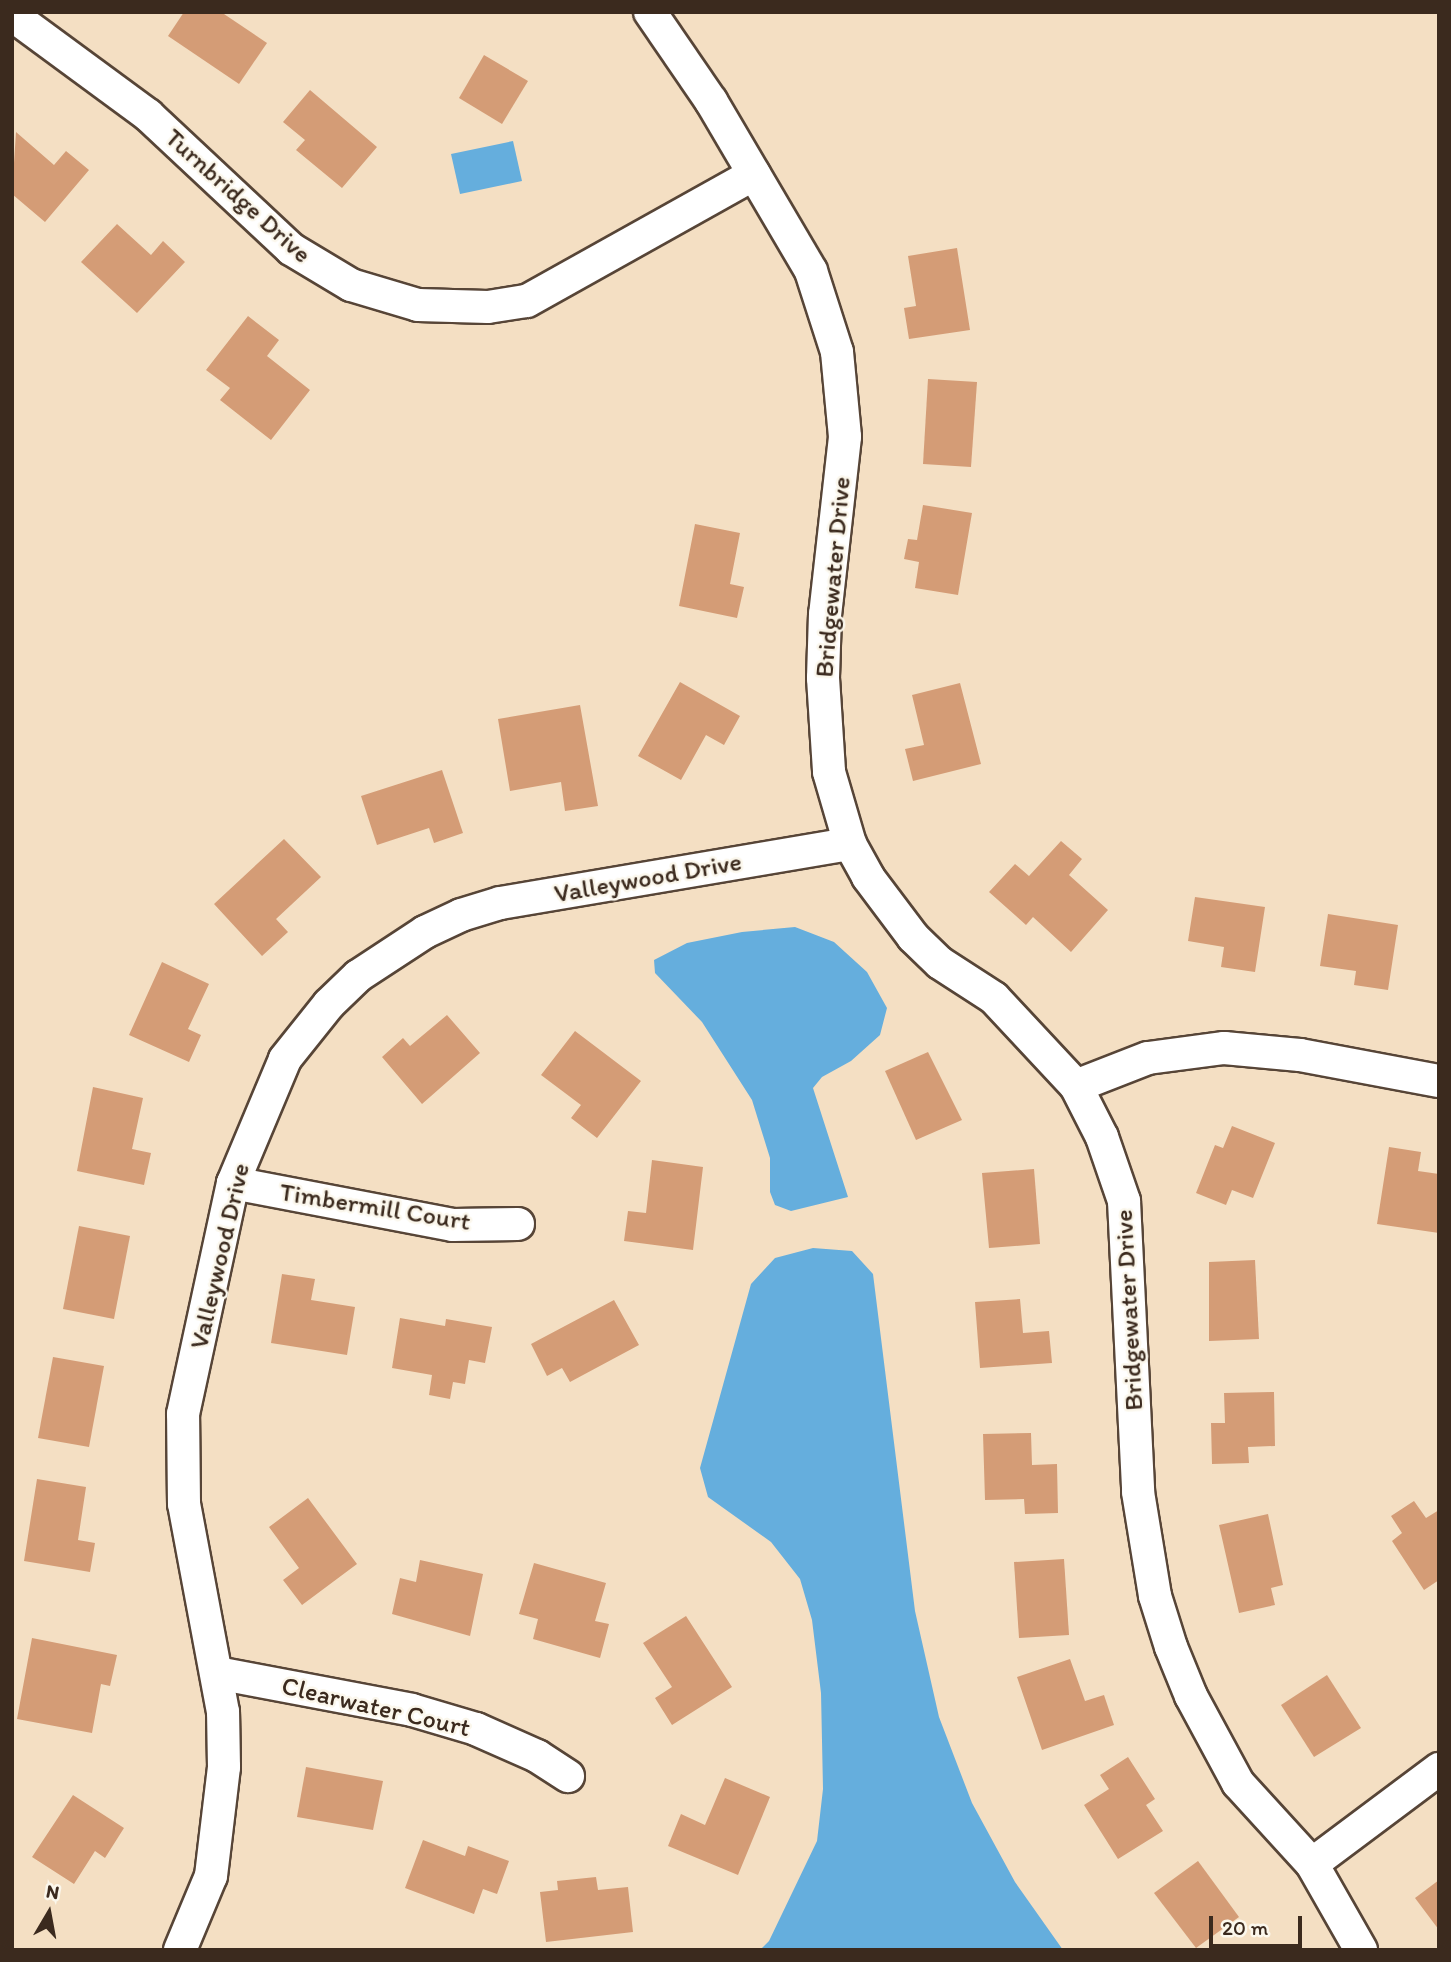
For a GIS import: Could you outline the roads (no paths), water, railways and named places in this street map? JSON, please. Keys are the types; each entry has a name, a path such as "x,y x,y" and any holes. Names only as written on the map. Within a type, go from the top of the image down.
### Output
{"street":[{"name":"Bridgewater Drive","path":"650,12 754,174 811,271 826,311 843,394 845,450 825,614 823,678 829,772 850,844 874,888 913,937 940,963 994,998 1076,1086 1111,1158 1124,1201 1138,1492 1159,1609 1191,1696 1238,1783 1312,1864 1361,1950"},
{"name":"Turnbridge Drive","path":"12,15 148,115 291,249 351,285 418,305 488,307 527,301 754,174"},
{"name":"Valleywood Drive","path":"180,1950 211,1876 222,1812 223,1712 201,1606 181,1459 183,1414 233,1183 258,1115 302,1035 358,976 425,932 500,903 850,844"},
{"path":"1076,1086 1148,1058 1224,1048 1300,1055 1439,1081"},
{"name":"Timbermill Court","path":"233,1183 453,1224 518,1224"},
{"name":"Clearwater Court","path":"217,1673 412,1710 476,1729 537,1756 568,1776"},
{"path":"1312,1864 1439,1769"}],"water":[{"path":"513,141 522,181 460,194 451,154"},
{"path":"795,927 834,942 867,972 887,1008 880,1035 851,1061 822,1077 813,1088 848,1197 791,1211 775,1205 770,1192 770,1158 752,1100 702,1022 655,973 654,960 687,943 742,932"},
{"path":"813,1248 852,1251 873,1274 915,1611 939,1717 972,1803 1015,1882 1063,1950 760,1950 769,1941 817,1841 823,1789 821,1693 812,1620 800,1579 771,1542 708,1497 700,1468 751,1284 775,1258"}]}
